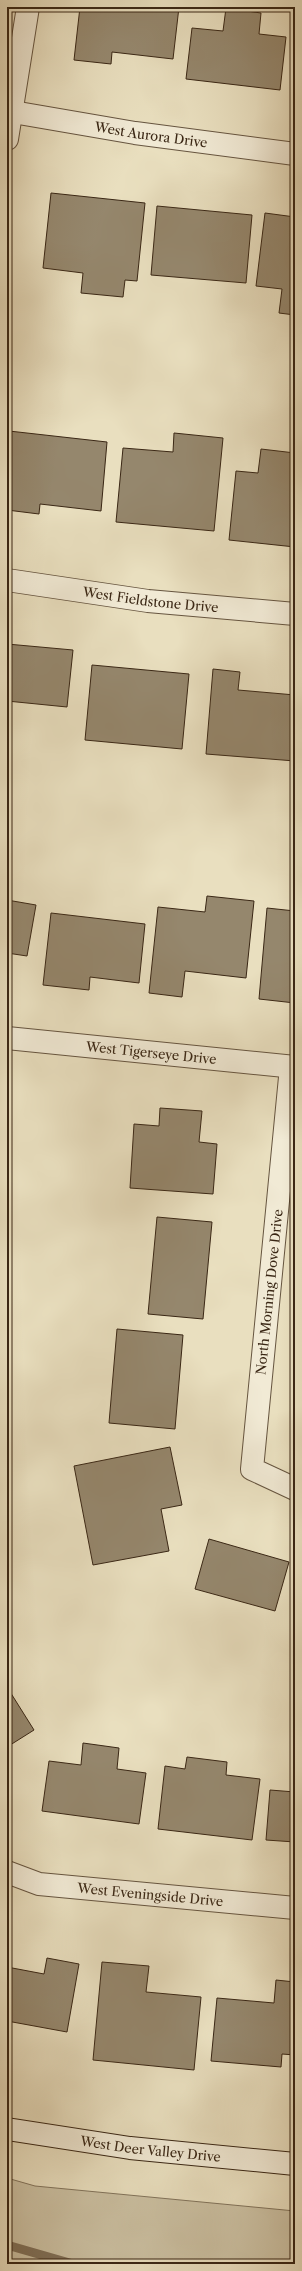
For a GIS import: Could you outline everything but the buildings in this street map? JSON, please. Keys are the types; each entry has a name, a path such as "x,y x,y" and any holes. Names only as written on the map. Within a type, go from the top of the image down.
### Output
{"street":[{"path":"7,139 9,111 28,7"},
{"name":"West Aurora Drive","path":"9,111 135,133 295,154"},
{"name":"West Fieldstone Drive","path":"7,580 148,601 295,614"},
{"name":"West Tigerseye Drive","path":"7,1038 293,1067"},
{"name":"North Morning Dove Drive","path":"293,1067 252,1469 295,1489"},
{"name":"West Eveningside Drive","path":"7,1872 39,1884 295,1908"},
{"name":"West Deer Valley Drive","path":"7,2129 130,2148 295,2164"}],"shaded area":[{"path":"7,2178 35,2186 295,2211 295,2264 7,2264"}],"waterway":[{"path":"7,2245 73,2264"}]}
